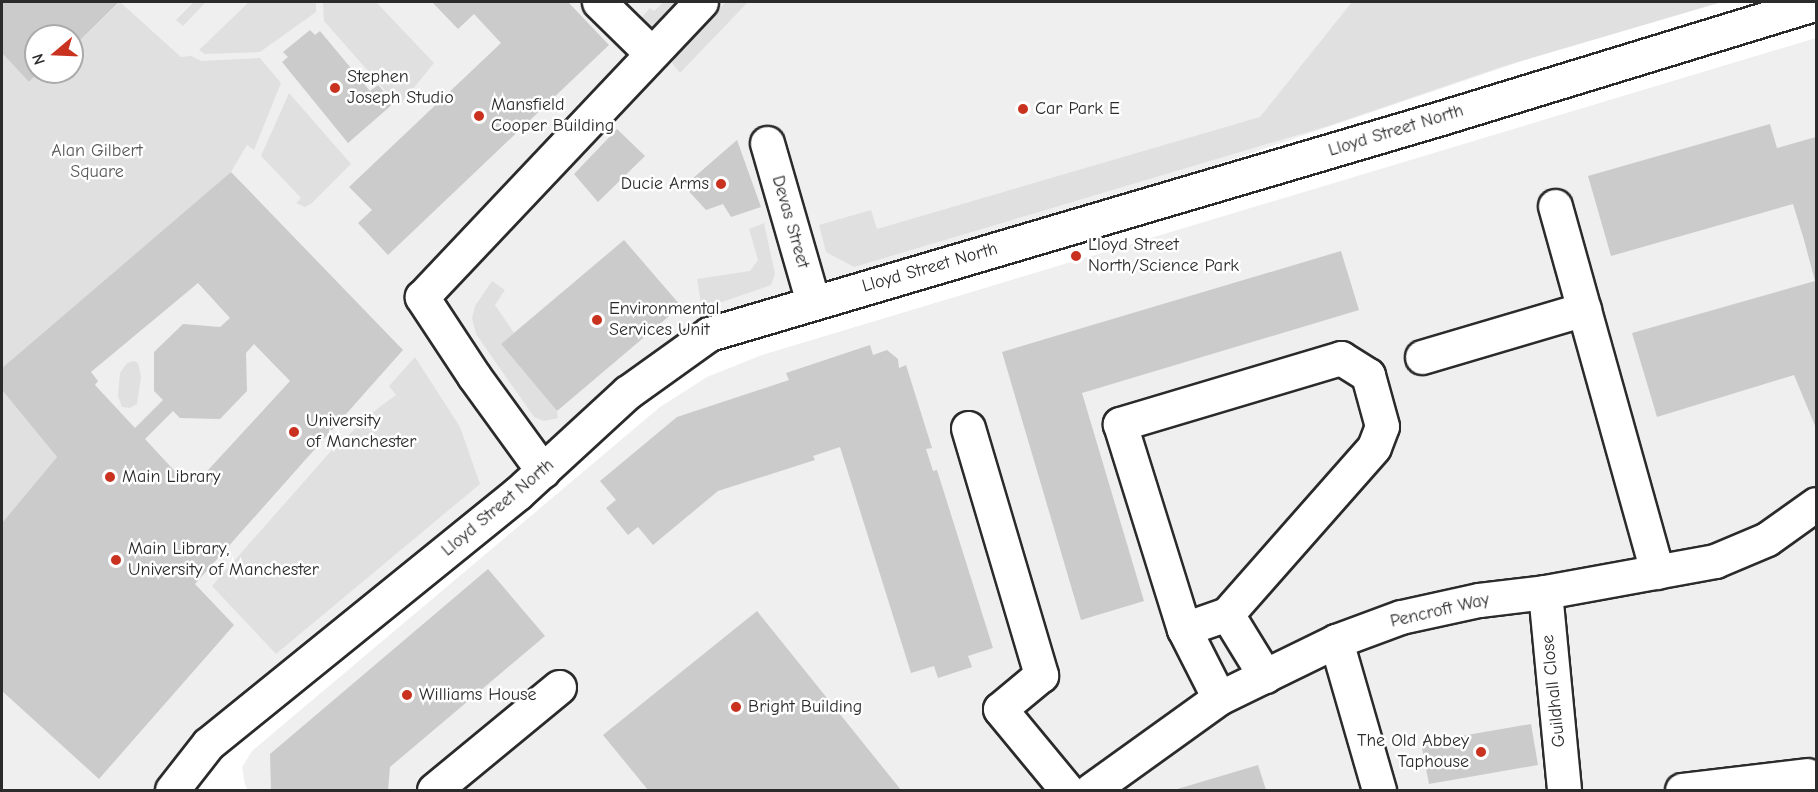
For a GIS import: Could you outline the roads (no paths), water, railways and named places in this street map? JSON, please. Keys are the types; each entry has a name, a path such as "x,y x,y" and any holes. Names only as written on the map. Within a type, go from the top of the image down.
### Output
{"street":[{"path":"600,2 651,52"},
{"path":"543,471 474,376 422,297 651,52 701,2"},
{"name":"Lloyd Street North","path":"181,787 208,744 543,471 628,392 709,334 1450,115 1816,3"},
{"name":"Devas Street","path":"767,143 813,302"},
{"path":"1555,206 1658,572"},
{"path":"1422,357 1584,309"},
{"path":"1184,629 1227,614 1374,447 1382,426 1368,375 1341,358 1120,424 1184,629 1219,698"},
{"path":"968,429 1041,675 1000,709 1067,790"},
{"name":"Pencroft Way","path":"1091,790 1219,698 1336,641 1401,617 1479,600 1545,592 1715,561 1767,539 1816,504"},
{"name":"Guildhall Close","path":"1545,592 1564,790"},
{"path":"1227,614 1265,676"},
{"path":"1336,641 1379,790"},
{"path":"434,790 559,687"},
{"path":"1682,790 1807,775"}],"place":[{"name":"Stephen Joseph Studio","path":"335,88"},
{"name":"Car Park E","path":"1023,109"},
{"name":"Mansfield Cooper Building","path":"479,116"},
{"name":"Ducie Arms","path":"721,184"},
{"name":"Lloyd Street North/Science Park","path":"1076,256"},
{"name":"Environmental Services Unit","path":"597,320"},
{"name":"University of Manchester","path":"294,432"},
{"name":"Main Library","path":"110,477"},
{"name":"Main Library, University of Manchester","path":"116,560"},
{"name":"Williams House","path":"407,695"},
{"name":"Bright Building","path":"736,707"},
{"name":"The Old Abbey Taphouse","path":"1481,752"}],"park label":[{"name":"Alan Gilbert Square","path":"97,162"}]}
